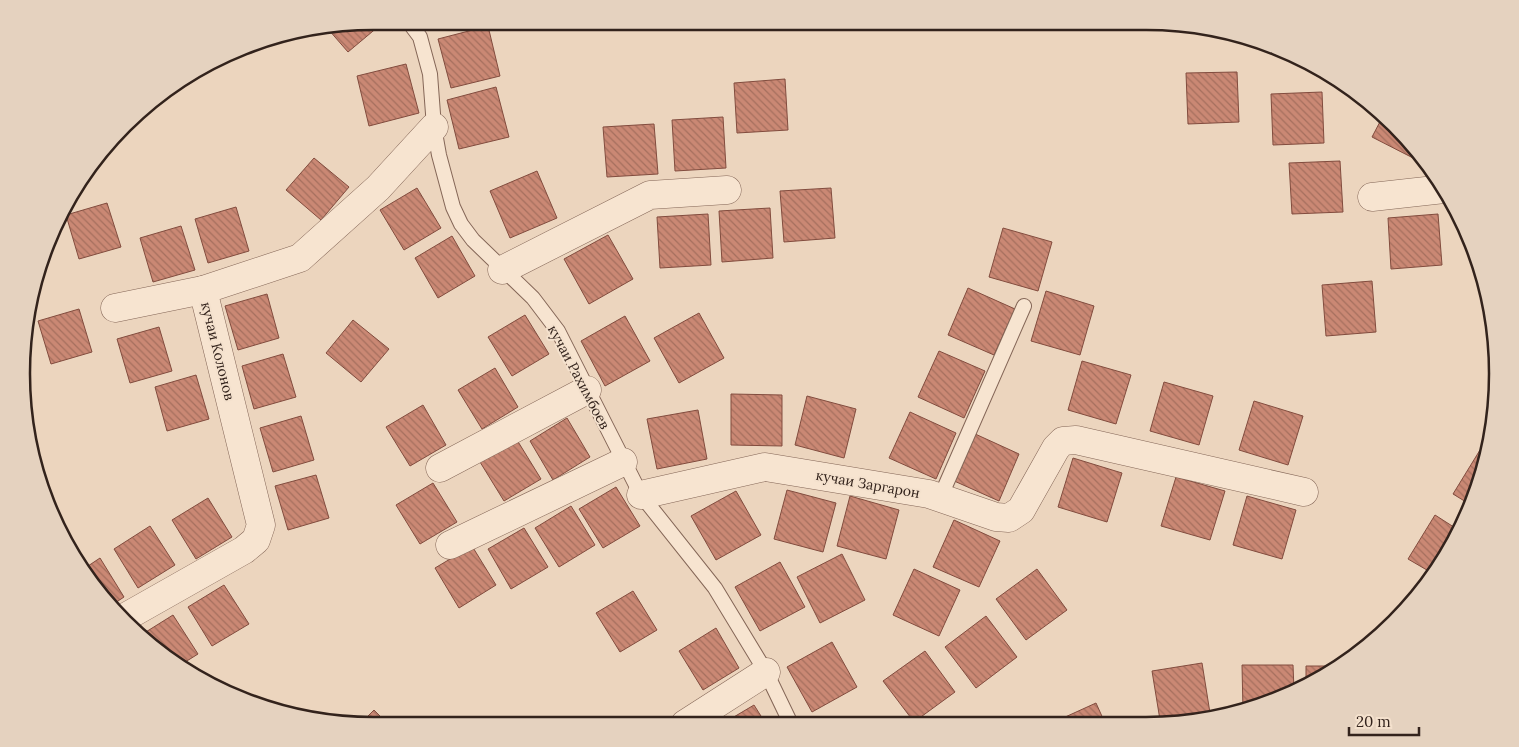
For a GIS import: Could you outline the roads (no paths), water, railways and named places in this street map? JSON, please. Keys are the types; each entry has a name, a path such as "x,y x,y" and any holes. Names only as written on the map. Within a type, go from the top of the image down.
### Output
{"street":[{"name":"кучаи Колонов","path":"130,615 244,550 256,540 261,526 203,290 300,258 378,188 434,128"},
{"path":"502,270 650,194 727,190"},
{"path":"1372,197 1435,190"},
{"path":"115,308 203,290"},
{"path":"440,468 587,390"},
{"name":"кучаи Заргарон","path":"640,495 765,467 929,494 996,517 1009,518 1021,510 1056,448 1063,441 1076,440 1304,492"},
{"path":"450,545 623,462"},
{"path":"696,717 766,672"}],"lane":[{"name":"кучаи Рахимбоев","path":"415,30 420,37 430,74 434,128 453,207 472,240 533,298 558,331 640,495 715,588 766,672 788,717"},
{"path":"940,498 1024,306"}]}
